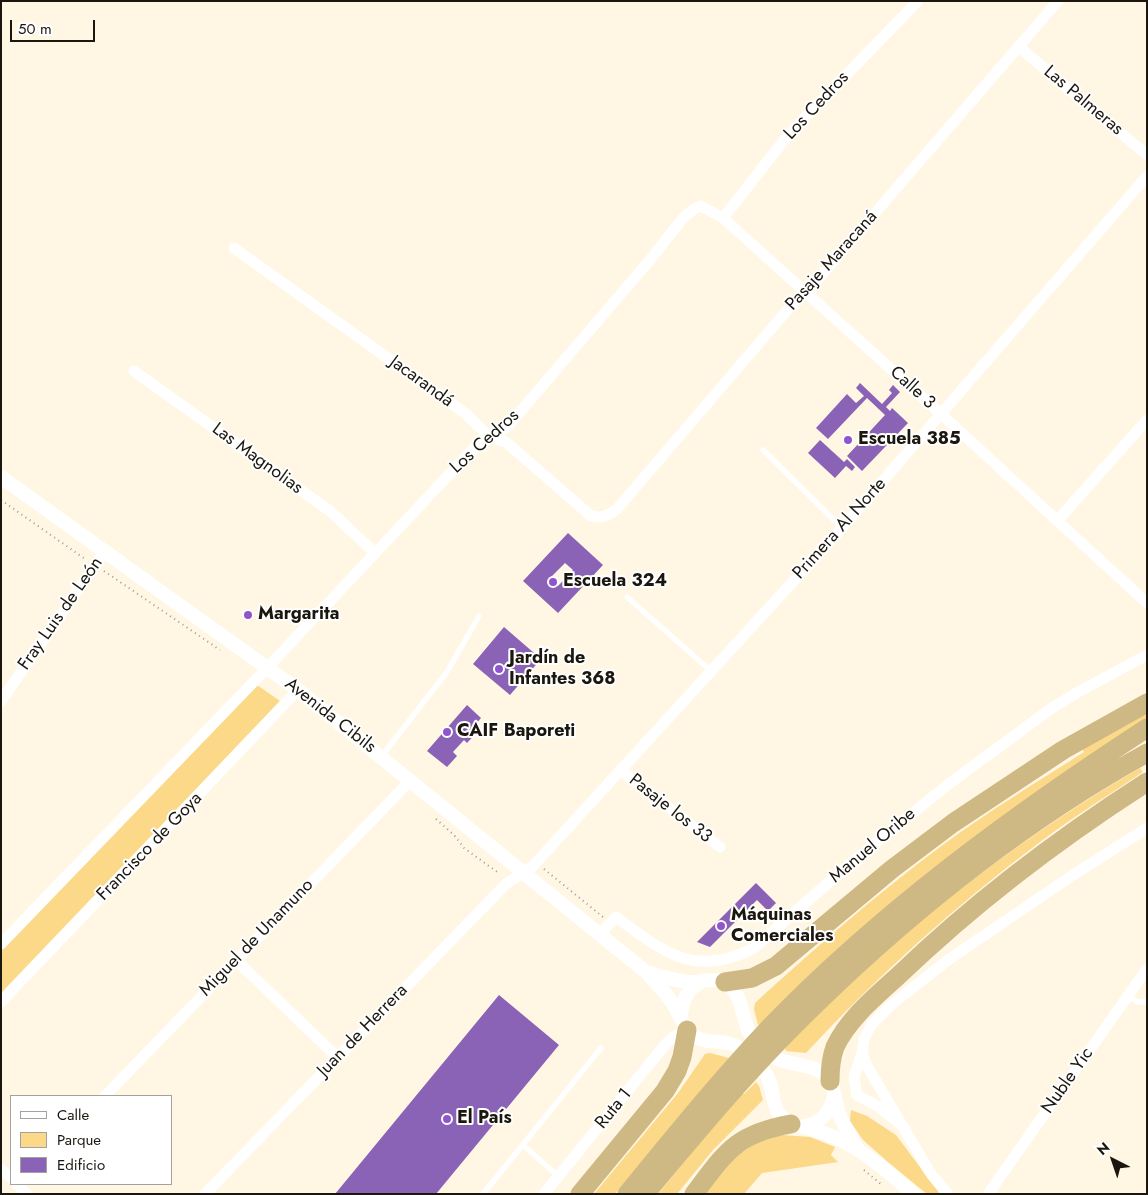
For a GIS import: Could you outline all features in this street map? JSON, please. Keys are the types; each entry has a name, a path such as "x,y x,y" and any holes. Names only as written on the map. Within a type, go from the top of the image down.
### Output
{"highway":[{"path":"725,982 752,978 776,966 892,869 953,823 1063,750 1147,703"},
{"path":"626,1194 864,939 942,874 1056,789 1147,728"},
{"path":"775,1034 952,884 1065,802 1147,754"},
{"path":"832,1089 831,1064 835,1048 847,1028 870,1002 920,954 1002,883 1107,808 1147,782"},
{"path":"580,1194 664,1092 677,1071 685,1046 684,1024"},
{"path":"646,1194 738,1074"},
{"path":"694,1194 725,1154 739,1142 751,1135 766,1130 796,1125"}],"street":[{"name":"Los Cedros","path":"723,218 789,134 918,1"},
{"name":"Pasaje Maracaná","path":"603,516 617,508 790,307 806,293 1058,1"},
{"name":"Las Palmeras","path":"1019,47 1147,155"},
{"name":"Primera Al Norte","path":"523,872 533,866 842,528 1147,176"},
{"name":"Calle 3","path":"694,209 702,206 723,218 1147,603"},
{"name":"Los Cedros","path":"268,667 476,446 507,427 650,260 683,218 694,209"},
{"name":"Jacarandá","path":"234,248 466,414 490,437 506,442 591,516 597,518 603,516"},
{"name":"Las Magnolias","path":"134,371 330,511 375,553"},
{"path":"1057,521 1147,420"},
{"name":"Avenida Cibils","path":"1,477 298,690 646,972 666,994 684,1024"},
{"name":"Fray Luis de León","path":"1,701 105,551"},
{"name":"Manuel Oribe","path":"600,934 616,917 661,948 686,960 715,962 728,960 743,954 772,934 852,862 950,783 1065,700 1147,655"},
{"path":"1,944 268,667"},
{"name":"Francisco de Goya","path":"1,1002 298,690"},
{"name":"Pasaje los 33","path":"620,770 720,847"},
{"name":"Miguel de Unamuno","path":"105,1095 410,781"},
{"path":"905,1128 879,1107 857,1095 854,1077 862,1053 864,1039 872,1024 920,982 1073,875 1147,828"},
{"name":"Juan de Herrera","path":"205,1194 506,884 523,872"},
{"path":"236,960 338,1057"},
{"name":"Nuble Yic","path":"988,1194 1147,969"},
{"name":"Avenida Cibils","path":"646,972 680,981 712,980 725,982"},
{"path":"703,981 694,986 684,998 681,1006 684,1024 702,1040 732,1044 739,1048 764,1071 770,1081 776,1109 796,1125 824,1133 857,1148 914,1194"},
{"path":"725,982 740,1000 745,1026 754,1041 775,1058 811,1067 821,1072 832,1089 840,1115 857,1148"},
{"name":"Ruta 1","path":"544,1194 684,1024"},
{"path":"862,1053 867,1066 932,1174 948,1194"},
{"path":"796,1125 820,1121 831,1108 832,1089"},
{"path":"1,1168 10,1178"}],"lane":[{"path":"764,450 842,528"},
{"path":"627,597 711,671"},
{"path":"381,757 447,672 479,616"},
{"path":"1128,996 1138,1002 1147,1002"},
{"path":"483,1194 601,1048"},
{"path":"523,1145 558,1176"}],"green space":[{"path":"257,685 280,701 1,993 1,945"},
{"path":"1147,711 1147,719 758,1025 754,1009 755,1003 871,901 978,820 1084,752 1081,748"},
{"path":"1140,768 1143,772 1049,835 975,893 888,970 806,1053 786,1051 785,1048 788,1043 843,990 927,915 1015,848"},
{"path":"710,1053 729,1058 615,1194 594,1194 678,1093 705,1054"},
{"path":"756,1082 763,1100 713,1150 677,1194 658,1194 742,1094"},
{"path":"851,1110 867,1116 896,1135 940,1194 927,1194 863,1140 850,1121"},
{"path":"782,1135 810,1137 835,1147 831,1155 838,1162 762,1173 744,1194 705,1194 733,1158 757,1142"}],"building":[{"path":"860,383 882,404 892,393 889,390 893,385 900,392 886,407 890,411 892,408 908,423 862,471 847,456 885,415 867,398 828,439 816,428 847,394 856,403 864,396 856,388"},
{"path":"820,440 844,462 847,459 855,467 852,471 846,466 835,478 808,453"},
{"path":"568,533 603,565 558,613 523,581","holes":["565,563 573,570 558,586 550,578"]},
{"path":"504,627 541,659 510,695 473,664"},
{"path":"467,705 481,718 476,724 481,728 467,743 464,740 453,752 457,756 447,767 427,751"},
{"name":"Máquinas Comerciales","path":"756,883 776,903 768,911 757,900 710,947 697,942"},
{"name":"El País","path":"499,995 559,1045 436,1194 335,1194"}],"place":[{"name":"Escuela 385","path":"848,440"},
{"name":"Escuela 324","path":"553,582"},
{"name":"Margarita","path":"248,615"},
{"name":"Jardín de Infantes 368","path":"499,669"},
{"name":"CAIF Baporeti","path":"447,732"},
{"name":"Máquinas Comerciales","path":"721,926"},
{"name":"El País","path":"447,1119"}]}
